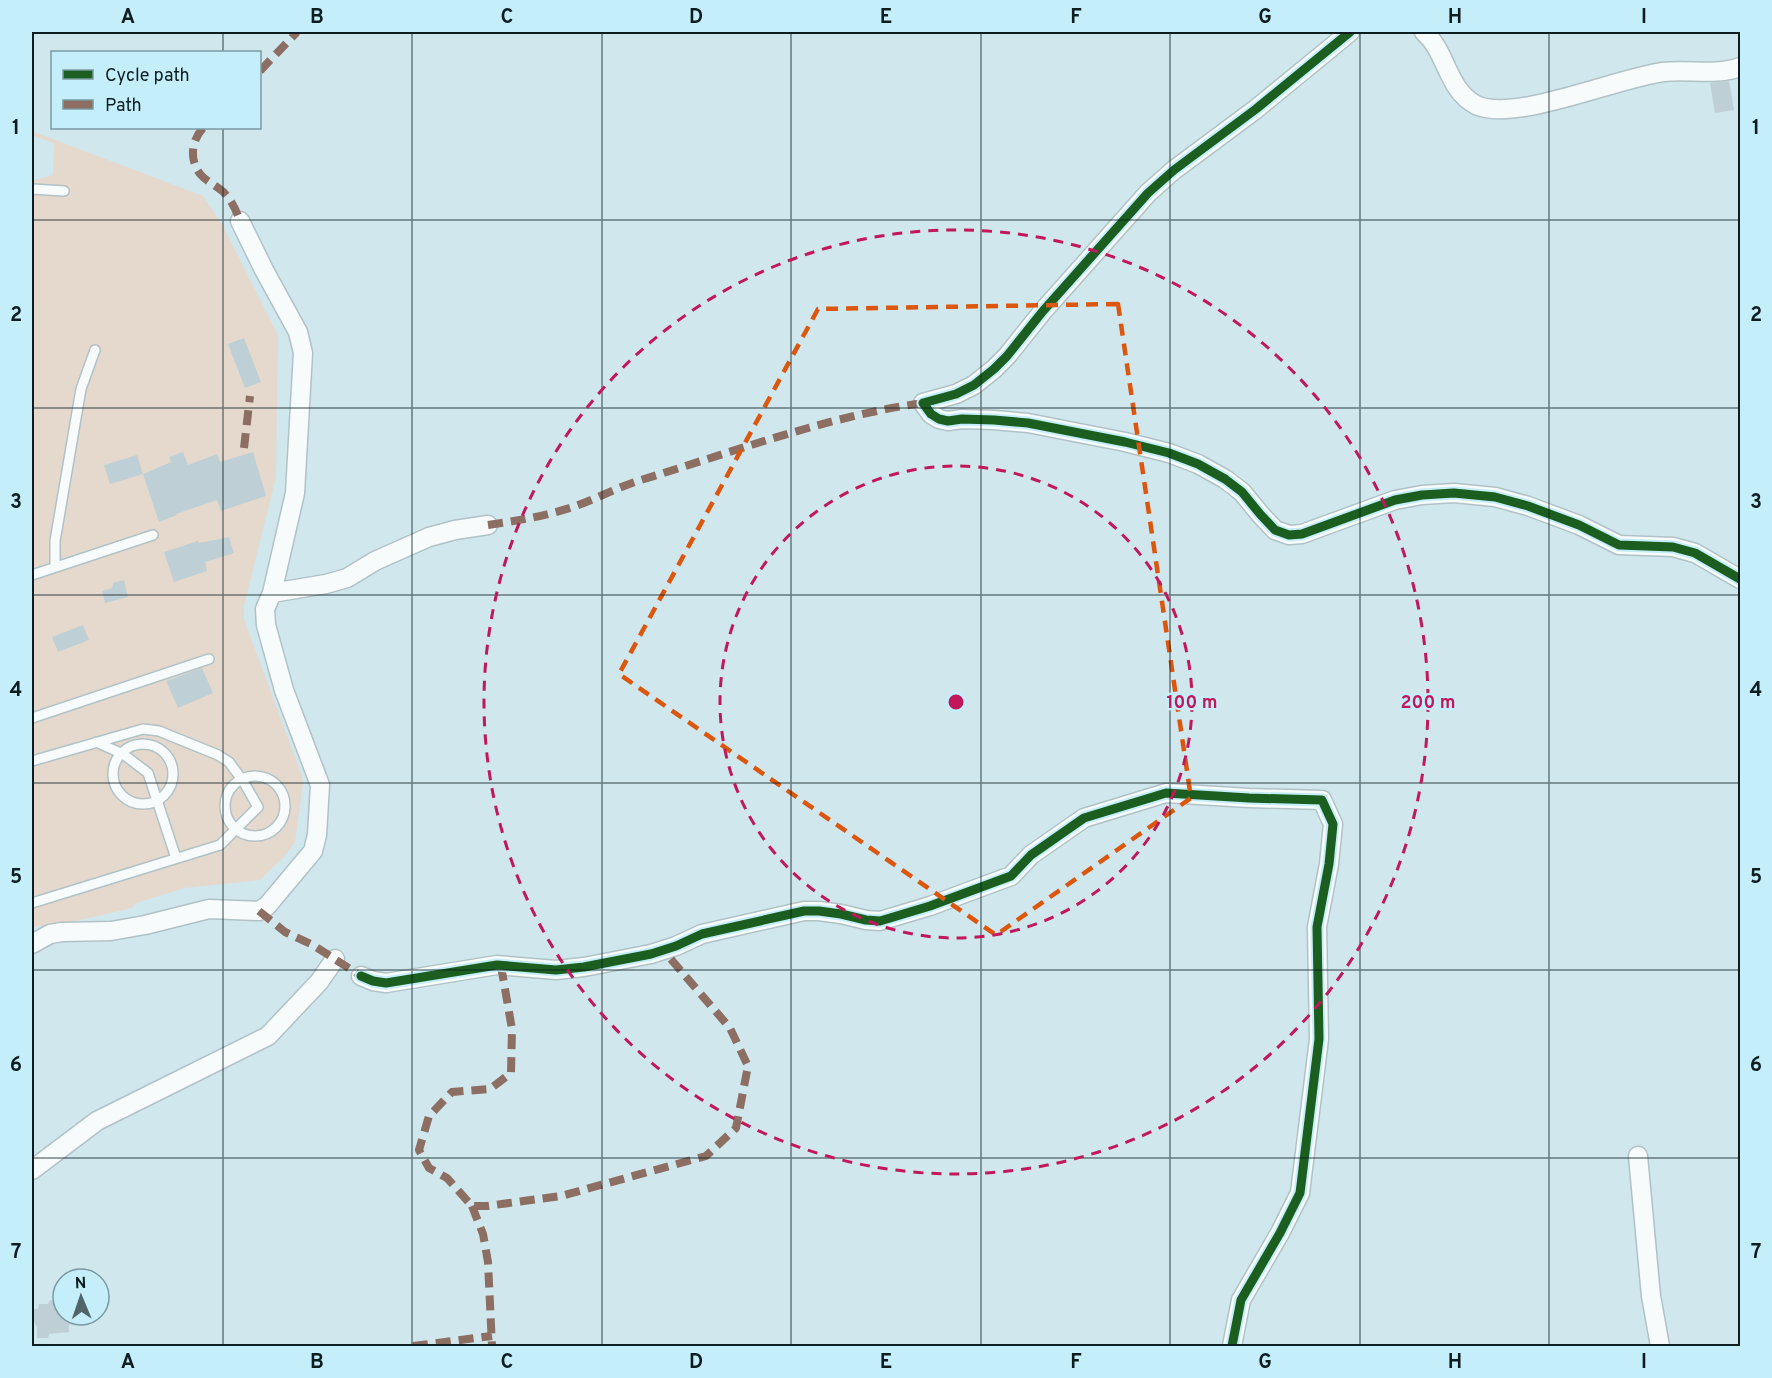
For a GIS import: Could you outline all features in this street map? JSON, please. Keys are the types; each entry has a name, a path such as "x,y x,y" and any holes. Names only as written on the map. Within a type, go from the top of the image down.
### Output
{"street":[{"path":"1350,32 1148,193 994,369 974,385 956,394 923,403 931,414 948,421 973,419 1028,423 1169,453 1198,464 1225,479 1242,492 1275,530 1289,535 1302,534 1395,500 1454,493 1494,497 1528,506 1579,525 1619,545 1673,547 1695,553 1740,579"},
{"path":"1424,32 1440,52 1461,94 1484,108 1510,110 1664,72 1709,72 1740,67"},
{"path":"32,944 50,934 111,931 209,909 260,911 267,906 313,851 317,835 320,785 284,690 266,625 264,609 272,593 295,493 303,353 298,332 240,221"},
{"path":"272,593 347,578 375,561 429,537 488,525"},
{"path":"361,976 386,983 497,965 556,970 584,967 651,954 702,934 804,911 819,911 880,921 930,906 1011,876 1031,855 1084,818 1166,793 1322,800 1333,824 1329,864 1317,927 1320,1039 1300,1193 1280,1233 1241,1300 1232,1347"},
{"path":"32,1170 97,1121 268,1036 319,982 335,959"},
{"path":"1638,1156 1651,1296 1660,1347"}],"lane":[{"path":"32,189 64,191"},
{"path":"55,567 55,541 81,389 96,350"},
{"path":"32,574 153,535"},
{"path":"32,718 209,659"},
{"path":"32,761 142,729 159,730 229,762 258,807 220,844 32,903"},
{"path":"96,742 122,753 148,773 176,858"},
{"path":"149,744 163,751 172,764 173,779 167,793 157,800 138,804 124,797 115,784 114,769 122,753 133,746 149,744"},
{"path":"255,776 270,781 281,792 285,807 281,822 269,833 254,837 236,829 228,821 224,806 229,791 242,779 255,776"}],"highlighted area":[{"path":"1118,304 1191,798 996,935 619,674 818,309"}],"shaded area":[{"path":"32,131 203,196 222,224 278,335 276,477 244,606 244,619 303,783 295,842 286,855 260,880 185,888 136,903 132,908 46,928 38,925 32,929 32,181 53,175 54,143 32,136"}],"building":[{"path":"1729,81 1734,110 1715,113 1710,83"},
{"path":"244,338 261,382 245,388 228,344"},
{"path":"183,452 188,465 217,454 220,462 253,452 266,496 221,511 217,500 159,522 143,474 171,462 169,457"},
{"path":"137,455 143,474 110,484 104,465"},
{"path":"229,537 234,553 205,562 207,571 174,582 164,552 198,541 199,543"},
{"path":"124,580 128,597 105,603 102,591 112,588 113,583"},
{"path":"83,625 89,640 58,652 52,637"},
{"path":"202,668 213,693 178,708 166,681"},
{"path":"51,1300 51,1327 69,1327 69,1332 49,1334 48,1338 37,1338 34,1309 38,1309 39,1304 48,1304"}],"marked path":[{"path":"261,70 297,32"},
{"path":"202,129 196,139 193,151 197,169 227,196 240,221"},
{"path":"244,448 250,396"},
{"path":"488,525 531,518 582,504 632,483 816,426 923,403"},
{"path":"259,911 285,932 313,945 361,976"},
{"path":"501,966 512,1029 511,1073 490,1089 452,1092 429,1116 419,1150 429,1168 447,1178 472,1206 561,1196 706,1156 736,1128 748,1066 730,1028 663,950"},
{"path":"472,1206 483,1234 488,1262 492,1346"},
{"path":"413,1346 492,1336"}],"cycle path":[{"path":"1350,32 1148,193 994,369 974,385 956,394 923,403 931,414 948,421 962,419 1028,423 1169,453 1198,464 1225,479 1242,492 1275,530 1289,535 1302,534 1395,500 1454,493 1495,497 1528,506 1579,525 1619,545 1673,547 1695,553 1740,579"},
{"path":"361,976 386,983 497,965 556,970 584,967 651,954 702,934 804,911 819,911 880,921 930,906 1011,876 1031,855 1084,818 1166,793 1322,800 1333,824 1329,864 1317,927 1319,1039 1300,1193 1280,1233 1241,1300 1232,1346"}]}
